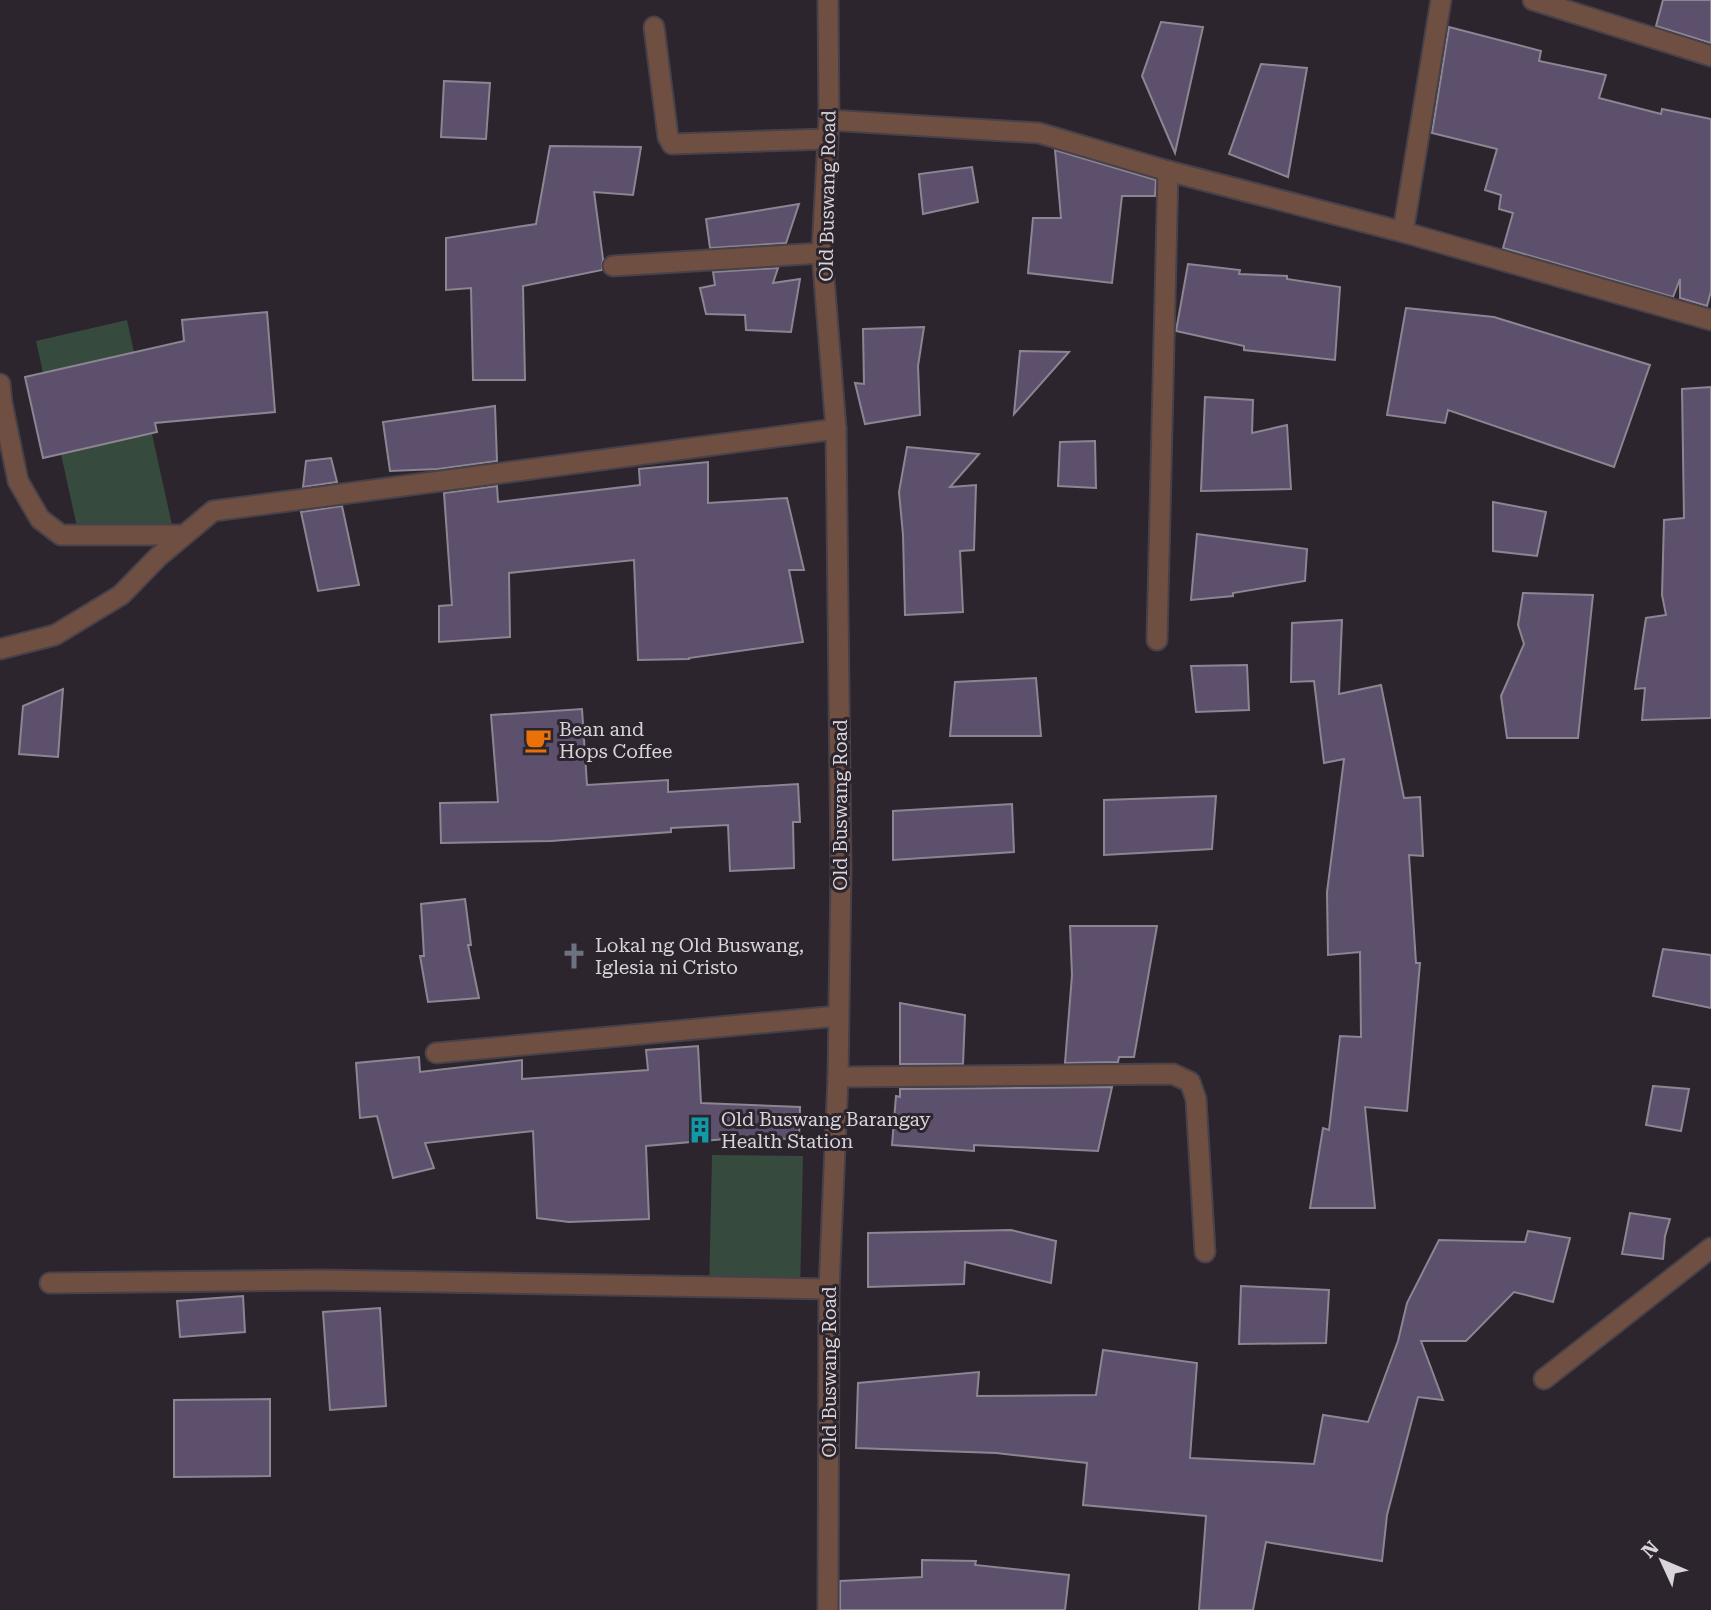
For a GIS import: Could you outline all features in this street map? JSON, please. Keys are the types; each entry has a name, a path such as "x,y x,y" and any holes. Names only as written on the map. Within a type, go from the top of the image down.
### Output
{"street":[{"name":"Old Buswang Road","path":"828,0 828,130 822,253 836,429 841,856 838,1077 829,1290 828,1610"},
{"path":"1403,232 1441,0"},
{"path":"1533,0 1711,56"},
{"path":"654,27 668,136 672,144 828,130 1039,133 1168,171 1403,232 1711,320"},
{"path":"1157,640 1168,171"},
{"path":"613,265 822,253"},
{"path":"0,384 18,481 40,519 61,535 183,535"},
{"path":"0,649 55,635 121,596 158,557 214,511 836,429"},
{"path":"436,1053 838,1016"},
{"path":"838,1077 1173,1074 1190,1083 1196,1099 1205,1252"},
{"path":"1544,1379 1711,1248"},
{"path":"50,1283 322,1280 829,1290"}],"green space":[{"path":"127,320 172,525 81,545 36,341"},
{"path":"712,1155 803,1156 800,1294 709,1294"}],"building":[{"path":"1663,0 1711,0 1711,43 1656,26"},
{"path":"1161,22 1203,27 1175,153 1142,76"},
{"path":"1449,27 1541,51 1539,61 1606,75 1599,98 1661,114 1662,109 1711,119 1711,291 1707,306 1680,298 1680,279 1673,297 1503,248 1513,213 1499,209 1501,195 1485,190 1497,149 1432,133"},
{"path":"1261,64 1307,68 1288,177 1229,154"},
{"path":"444,81 490,83 486,139 441,137"},
{"path":"550,146 641,147 633,195 594,192 603,259 602,270 523,286 525,380 473,380 471,288 446,290 446,238 536,224"},
{"path":"1055,150 1156,180 1155,196 1122,196 1112,283 1028,273 1033,218 1061,218"},
{"path":"972,167 978,202 923,214 919,174"},
{"path":"799,204 786,243 710,248 706,219"},
{"path":"1188,264 1240,270 1239,274 1287,276 1287,279 1340,287 1335,360 1244,350 1244,346 1176,331"},
{"path":"778,268 773,283 800,279 791,332 746,330 745,315 706,314 700,288 715,285 713,272"},
{"path":"1406,308 1494,317 1650,365 1614,467 1448,410 1445,423 1387,415"},
{"path":"267,312 275,412 155,423 157,432 43,458 25,377 184,341 182,320"},
{"path":"924,327 918,366 920,415 865,424 855,383 864,384 863,329"},
{"path":"1020,351 1069,352 1014,414"},
{"path":"1711,387 1711,718 1642,720 1645,688 1635,689 1646,618 1666,615 1662,595 1664,520 1684,518 1682,389"},
{"path":"1205,397 1253,400 1252,433 1287,425 1291,489 1201,491"},
{"path":"495,406 497,461 438,469 390,471 383,422"},
{"path":"1095,441 1096,488 1058,486 1060,442"},
{"path":"907,447 979,454 950,487 976,485 974,550 960,551 963,612 905,615 899,492"},
{"path":"331,458 337,482 303,487 306,461"},
{"path":"708,462 708,503 787,498 804,570 789,570 803,642 689,659 638,660 634,560 509,573 510,637 439,642 439,606 452,605 444,493 497,486 498,502 640,485 639,469"},
{"path":"1493,502 1546,512 1537,556 1493,551"},
{"path":"342,506 359,585 318,591 301,512"},
{"path":"1197,534 1307,549 1305,581 1233,593 1233,596 1191,600"},
{"path":"1523,593 1593,595 1578,738 1507,738 1501,696 1524,644 1518,625"},
{"path":"1342,620 1339,694 1381,685 1404,798 1420,797 1423,856 1409,855 1416,963 1420,963 1407,1111 1365,1107 1375,1208 1310,1208 1323,1128 1329,1130 1340,1036 1361,1037 1360,952 1328,955 1327,892 1344,759 1324,763 1314,681 1291,682 1292,623"},
{"path":"1247,665 1249,710 1196,712 1191,666"},
{"path":"1036,678 1041,736 950,736 955,682"},
{"path":"63,689 58,757 19,754 23,706"},
{"path":"582,709 587,785 668,780 668,792 798,784 800,822 793,822 794,868 730,871 728,825 671,828 671,832 551,841 441,843 440,803 498,802 491,715"},
{"path":"1216,796 1212,849 1104,855 1104,800"},
{"path":"1012,804 1014,852 893,860 893,811"},
{"path":"465,899 471,945 468,945 479,998 428,1002 420,956 424,956 421,904"},
{"path":"1070,926 1157,926 1134,1057 1119,1057 1118,1062 1065,1063 1072,975"},
{"path":"1663,949 1711,955 1711,1008 1653,996"},
{"path":"900,1003 965,1015 963,1064 900,1064"},
{"path":"698,1046 701,1103 800,1107 799,1139 737,1138 646,1146 649,1219 569,1222 537,1218 533,1131 425,1143 434,1168 393,1178 377,1116 360,1118 356,1063 419,1057 420,1072 522,1060 522,1079 648,1070 646,1050"},
{"path":"1653,1086 1689,1089 1681,1131 1646,1125"},
{"path":"1112,1087 1098,1151 974,1145 974,1151 892,1145 896,1096 900,1097 900,1089"},
{"path":"1630,1213 1670,1219 1663,1259 1622,1254"},
{"path":"1011,1230 1056,1241 1051,1283 965,1262 964,1284 868,1287 868,1233"},
{"path":"1528,1231 1570,1238 1553,1302 1514,1292 1466,1341 1421,1341 1443,1400 1418,1397 1387,1515 1382,1561 1266,1542 1253,1610 1199,1610 1206,1516 1083,1505 1087,1463 996,1453 856,1448 858,1383 979,1372 977,1396 1096,1395 1103,1350 1197,1363 1190,1458 1314,1464 1323,1415 1368,1422 1398,1341 1407,1303 1439,1240 1525,1242"},
{"path":"1241,1286 1329,1290 1326,1343 1239,1344"},
{"path":"243,1296 245,1332 180,1337 177,1301"},
{"path":"380,1308 386,1406 330,1410 323,1312"},
{"path":"270,1399 270,1476 174,1477 174,1400"},
{"path":"922,1560 976,1561 975,1565 1069,1575 1065,1610 840,1610 840,1581 922,1577"}],"place":[{"name":"Bean and Hops Coffee","path":"538,740"},
{"name":"Lokal ng Old Buswang, Iglesia ni Cristo","path":"574,956"},
{"name":"Old Buswang Barangay Health Station","path":"700,1130"}]}
